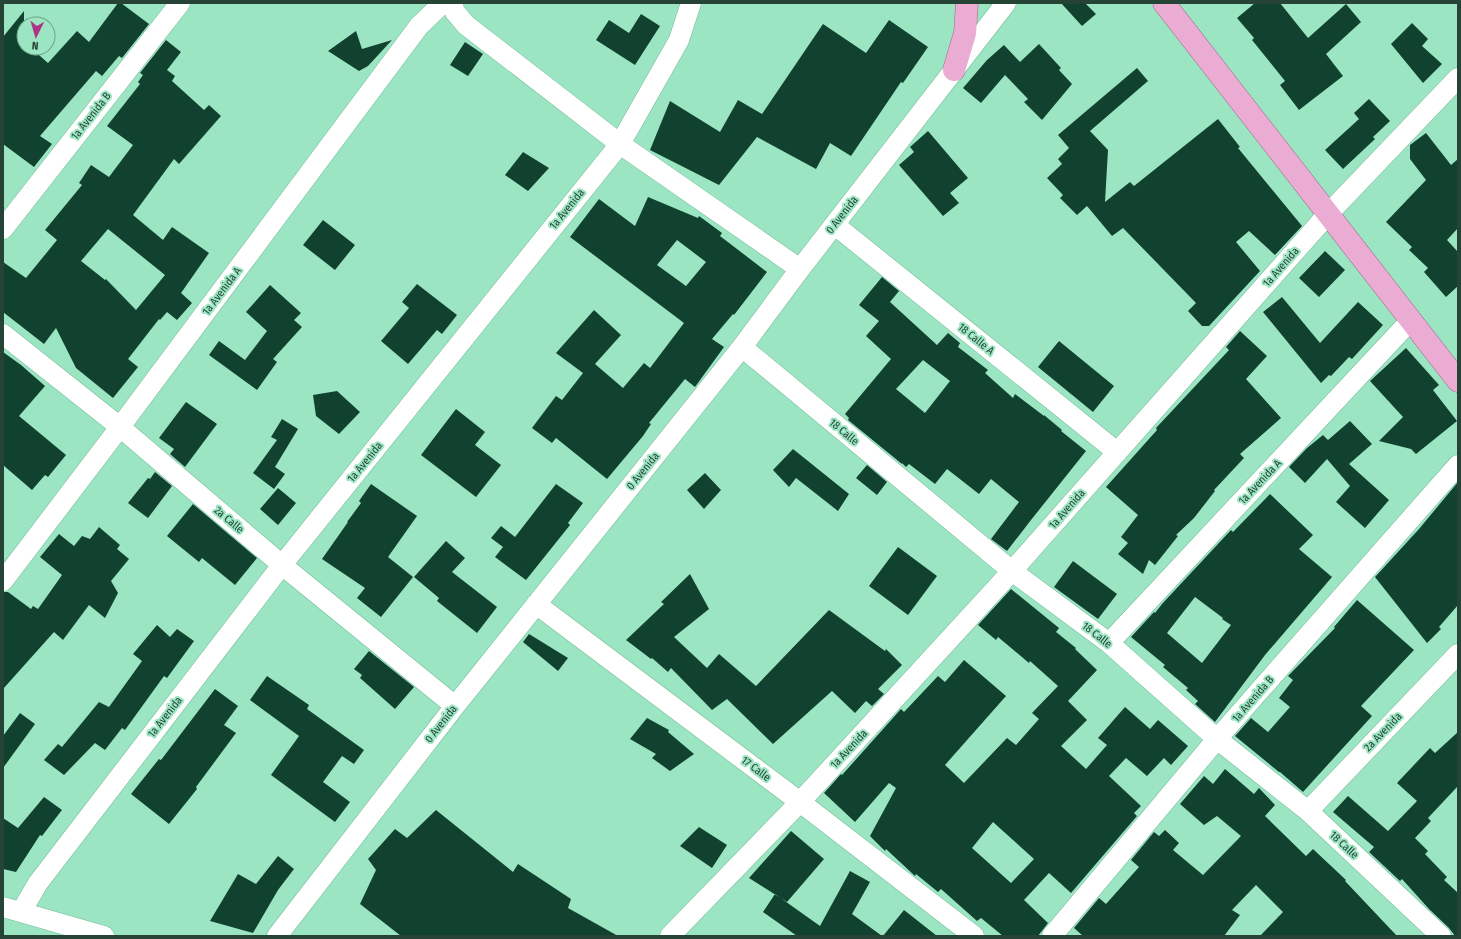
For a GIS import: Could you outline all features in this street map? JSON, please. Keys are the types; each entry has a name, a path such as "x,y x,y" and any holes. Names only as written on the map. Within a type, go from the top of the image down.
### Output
{"main road":[{"path":"954,70 965,33 967,3"},
{"path":"1164,3 1458,381"}],"street":[{"name":"1a Avenida B","path":"3,229 180,3"},
{"name":"1a Avenida A","path":"3,581 415,32 443,3"},
{"path":"452,3 455,12 466,25 620,144 800,269"},
{"name":"1a Avenida","path":"12,909 38,883 282,565 620,144 679,40 691,3"},
{"name":"0 Avenida","path":"277,936 455,706 742,347 800,269 1006,3"},
{"name":"1a Avenida","path":"670,936 800,802 1012,571 1328,214 1458,78"},
{"name":"18 Calle A","path":"835,225 1117,452"},
{"name":"1a Avenida A","path":"1109,643 1411,320"},
{"name":"2a Calle","path":"3,334 120,427 282,565 455,706"},
{"name":"18 Calle","path":"742,347 1012,571 1109,643 1217,739 1308,811 1441,936"},
{"name":"1a Avenida B","path":"1052,936 1217,739 1458,465"},
{"name":"17 Calle","path":"536,604 800,802 974,936"},
{"name":"2a Avenida","path":"1308,811 1458,654"},
{"path":"12,909 104,936"}],"building":[{"path":"118,3 121,3 149,24 122,58 119,56 102,76 96,71 40,136 52,144 34,167 3,144 3,37 16,21 16,56 40,56 48,63 56,56 77,31 89,42"},
{"path":"1061,3 1085,3 1096,14 1082,26"},
{"path":"1255,3 1280,3 1308,38 1346,4 1361,22 1326,54 1343,76 1299,110 1280,85 1285,81 1252,40 1254,38 1237,18"},
{"path":"24,11 24,16 20,16"},
{"path":"641,14 660,26 635,65 596,40 609,20 629,33"},
{"path":"889,20 928,47 903,83 901,82 851,156 830,143 816,169 757,137 719,185 650,150 670,101 720,132 738,100 762,114 823,24 866,53"},
{"path":"1412,23 1428,39 1422,46 1442,64 1423,83 1391,44"},
{"path":"356,31 362,49 392,40 368,66 359,71 328,51"},
{"path":"166,40 181,52 167,70 175,76 172,81 204,110 209,105 221,116 179,164 174,159 133,215 163,240 172,227 209,253 181,293 192,303 177,320 167,312 160,320 159,319 128,359 138,367 113,398 76,368 56,328 44,344 3,312 3,262 26,278 57,240 45,230 82,185 79,183 91,165 109,177 133,145 107,126 140,84 138,82 143,75 140,73","holes":["108,229 165,275 136,310 106,279 105,280 81,261"]},
{"path":"465,42 483,54 468,76 450,65"},
{"path":"1039,44 1061,68 1059,70 1072,84 1042,120 1024,102 1028,99 1005,75 981,103 963,88 987,60 1004,45 1020,62"},
{"path":"1137,68 1148,81 1090,131 1108,150 1105,202 1130,182 1134,186 1218,119 1240,147 1238,148 1302,226 1275,255 1249,231 1236,242 1260,271 1209,326 1202,326 1188,311 1196,303 1123,228 1112,236 1087,206 1077,215 1060,198 1063,195 1047,178 1062,164 1058,159 1069,148 1058,135"},
{"path":"1369,99 1390,121 1373,137 1375,139 1343,169 1325,150 1359,119 1354,113"},
{"path":"928,131 968,178 950,193 959,203 943,216 899,165 914,152 910,147"},
{"path":"1426,133 1451,165 1458,159 1458,228 1447,240 1458,252 1458,286 1446,297 1424,272 1428,268 1409,250 1412,247 1386,222 1426,180 1410,159 1410,145"},
{"path":"523,152 549,168 528,191 505,175"},
{"path":"648,197 698,218 699,216 722,233 720,236 767,272 734,315 733,314 712,339 724,347 695,387 685,379 649,423 651,424 643,436 607,479 556,438 552,443 532,428 556,396 562,400 583,373 556,353 594,310 621,335 595,364 623,388 644,363 650,368 684,323 570,237 599,199 635,226","holes":["677,240 706,262 686,286 657,265"]},
{"path":"323,220 355,245 335,270 303,245"},
{"path":"1325,251 1345,270 1319,297 1299,278"},
{"path":"882,277 899,291 890,302 937,345 948,333 960,343 958,347 988,370 985,373 1013,398 1015,394 1044,415 1086,451 1007,551 991,539 1019,502 991,479 979,494 947,469 935,484 909,464 906,467 848,420 849,418 845,414 891,359 866,336 879,321 859,305","holes":["923,360 950,381 925,413 896,389"]},
{"path":"417,284 457,315 442,334 437,330 408,364 381,341 409,308 402,302"},
{"path":"270,285 301,313 294,320 302,327 273,359 277,362 257,390 209,355 219,341 245,360 267,331 246,312"},
{"path":"1282,297 1320,343 1358,302 1383,325 1352,359 1349,357 1331,376 1329,375 1321,383 1263,312"},
{"path":"1240,331 1267,356 1246,379 1281,418 1240,454 1244,458 1214,490 1215,491 1194,518 1176,535 1178,536 1155,565 1149,560 1143,574 1118,554 1128,543 1121,537 1138,515 1106,487 1157,430 1156,428 1229,350 1226,347"},
{"path":"1059,341 1114,386 1093,412 1038,367"},
{"path":"1406,348 1439,385 1433,390 1457,421 1416,454 1411,449 1379,441 1403,417 1370,381"},
{"path":"3,352 21,365 45,386 19,416 66,455 48,477 45,475 32,490 3,465"},
{"path":"337,391 360,412 339,434 316,416 313,395"},
{"path":"186,402 217,424 185,467 170,454 174,449 159,438"},
{"path":"456,409 485,432 475,445 501,465 476,497 421,455"},
{"path":"282,419 298,429 275,467 285,474 274,489 253,473 277,440 271,437"},
{"path":"1350,421 1372,444 1349,464 1389,500 1365,528 1336,502 1350,486 1327,459 1305,483 1289,467 1307,448 1323,435 1328,440"},
{"path":"793,449 849,494 838,511 796,478 789,487 773,470"},
{"path":"867,465 887,482 877,495 856,478"},
{"path":"155,472 172,486 148,518 128,503 148,478 150,479"},
{"path":"705,473 721,490 704,509 687,490"},
{"path":"1458,482 1458,605 1439,627 1441,629 1427,643 1375,577 1419,529"},
{"path":"371,484 417,516 388,557 413,577 381,617 357,598 365,588 322,559 361,503 359,501"},
{"path":"556,484 583,503 568,523 570,525 526,580 495,557 503,547 491,538 501,526 515,537"},
{"path":"278,488 296,503 278,525 260,509"},
{"path":"1270,494 1313,535 1299,549 1332,577 1265,655 1215,722 1195,704 1198,701 1186,690 1188,688 1163,667 1165,665 1131,637 1231,530 1233,532","holes":["1195,597 1223,618 1222,619 1231,625 1202,663 1167,633"]},
{"path":"193,504 257,558 235,585 202,558 199,562 167,536"},
{"path":"99,527 120,545 117,549 129,559 111,581 118,593 105,618 89,605 63,640 54,632 3,689 3,592 8,592 31,609 33,606 38,609 62,575 40,557 59,534 74,546 82,536 90,539"},
{"path":"446,541 465,558 452,572 497,607 477,633 437,601 439,598 414,577"},
{"path":"898,547 937,576 908,615 869,586"},
{"path":"1073,561 1117,594 1098,619 1054,587"},
{"path":"690,574 709,609 674,637 707,668 719,654 756,686 829,610 885,651 886,649 902,665 878,689 884,694 872,706 866,701 855,713 832,691 773,744 727,699 712,710 671,668 668,672 652,658 651,659 626,640 664,604 661,602"},
{"path":"1011,589 1059,628 1056,632 1076,648 1075,649 1097,670 1068,701 1087,720 1061,746 1086,769 1107,745 1098,738 1125,707 1150,729 1158,720 1188,746 1171,765 1164,758 1147,776 1126,758 1109,776 1141,806 1134,813 1137,816 1071,893 1049,873 1024,900 1048,923 1038,936 1003,936 981,918 977,921 941,889 938,892 916,874 915,876 886,849 885,851 870,836 896,788 889,783 855,822 824,793 901,709 904,712 938,676 945,682 964,660 1006,696 945,765 964,783 1007,738 1016,745 1039,719 1032,713 1058,686 1030,661 1029,663 998,637 996,640 978,625","holes":["993,822 1034,859 1011,883 972,848"]},
{"path":"1357,600 1414,650 1361,706 1372,716 1303,792 1235,736 1251,718 1268,732 1290,707 1279,698 1293,680 1288,676 1335,628 1334,627"},
{"path":"157,625 170,637 177,629 194,641 167,678 164,676 125,730 122,728 105,750 95,743 64,775 44,760 58,744 62,747 99,702 109,707 142,661 133,654"},
{"path":"529,634 568,658 558,671 523,642"},
{"path":"369,651 414,687 395,709 360,678 362,675 354,669"},
{"path":"267,676 309,705 307,709 364,750 354,764 342,756 323,782 350,802 335,822 271,775 299,736 250,700"},
{"path":"215,689 238,706 224,725 236,733 196,787 197,789 169,824 131,794 159,759 161,760"},
{"path":"20,713 35,724 3,768 3,736"},
{"path":"647,718 669,730 668,732 694,754 670,771 652,758 656,754 630,739"},
{"path":"1458,732 1458,786 1428,818 1431,821 1415,838 1428,851 1425,854 1447,877 1444,880 1458,893 1458,936 1455,936 1402,879 1400,881 1369,852 1374,847 1333,812 1348,796 1388,831 1417,801 1397,783 1430,748 1435,753"},
{"path":"1225,769 1254,794 1259,788 1275,805 1265,816 1306,856 1313,849 1346,880 1345,881 1397,936 1260,936 1283,912 1256,885 1232,910 1240,915 1224,936 1083,936 1074,928 1099,898 1106,904 1139,867 1131,860 1154,832 1159,836 1165,830 1179,843 1173,850 1203,875 1241,836 1217,816 1204,825 1180,804 1204,776 1213,784"},
{"path":"44,797 62,810 42,836 40,835 16,872 3,869 3,818 18,828"},
{"path":"436,810 513,872 518,864 571,899 568,908 618,936 401,936 360,904 376,870 368,859 395,829 407,838"},
{"path":"699,827 727,845 712,868 680,846"},
{"path":"791,831 824,859 787,902 749,878"},
{"path":"278,856 294,869 278,890 253,933 210,921 238,874 256,884"},
{"path":"850,871 870,882 852,914 882,936 797,936 763,912 775,894 820,926"},
{"path":"904,910 937,936 883,936"}]}
